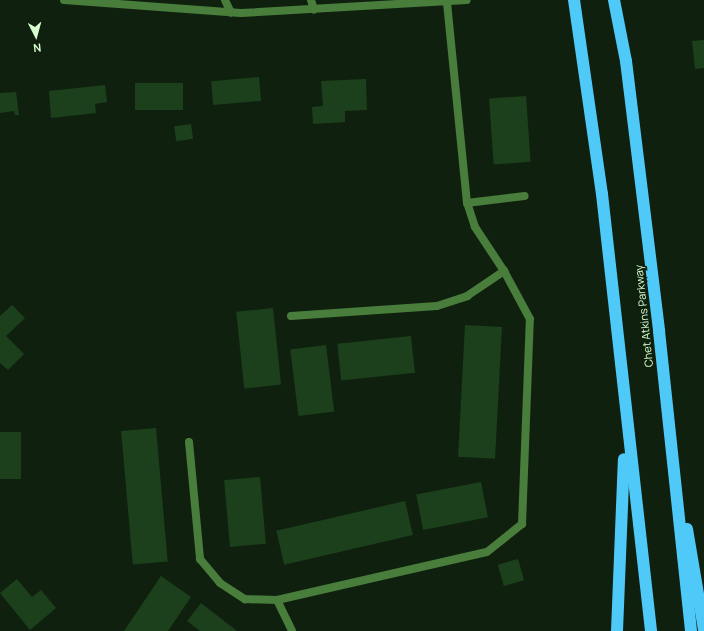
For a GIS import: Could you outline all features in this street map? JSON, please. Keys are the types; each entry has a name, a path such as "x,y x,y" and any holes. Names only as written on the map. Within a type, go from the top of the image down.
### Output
{"highway":[{"path":"574,0 602,194 626,422 651,631"},
{"name":"Chet Atkins Parkway","path":"614,0 626,61 665,389 691,631"},
{"path":"665,389 704,630"},
{"path":"617,631 626,422"}],"street":[{"path":"64,0 231,13 447,3 467,0"},
{"path":"225,0 231,13"},
{"path":"311,0 314,10"},
{"path":"188,442 200,559 220,583 245,599 277,600 487,552 522,524 530,318 504,271 475,226 467,202 447,3"},
{"path":"467,202 525,196"},
{"path":"291,316 437,306 467,296 504,271"},
{"path":"277,600 292,631"}],"building":[{"path":"704,40 704,68 695,69 692,41"},
{"path":"259,77 261,101 213,105 211,81"},
{"path":"366,79 367,110 345,111 345,122 313,124 312,107 323,106 321,81"},
{"path":"135,83 183,83 183,110 135,110"},
{"path":"105,85 107,102 95,104 96,113 51,118 49,91"},
{"path":"16,92 19,115 15,115 14,111 0,113 0,93"},
{"path":"526,96 531,162 494,164 489,99"},
{"path":"191,124 193,139 176,141 174,126"},
{"path":"12,305 25,318 6,336 24,354 8,370 0,363 0,316"},
{"path":"273,308 281,385 244,388 236,312"},
{"path":"465,325 502,327 495,459 458,457"},
{"path":"411,336 415,373 341,381 337,344"},
{"path":"326,345 334,412 298,416 290,349"},
{"path":"156,428 168,561 133,565 121,431"},
{"path":"0,432 21,432 21,479 0,479"},
{"path":"260,477 266,544 230,547 224,480"},
{"path":"481,482 488,517 423,530 416,495"},
{"path":"405,501 413,535 284,565 276,531"},
{"path":"518,559 524,580 504,586 498,565"},
{"path":"161,576 191,597 168,631 124,631"},
{"path":"17,579 32,597 41,590 56,608 30,630 0,593"},
{"path":"201,603 237,631 200,631 187,621"}]}
